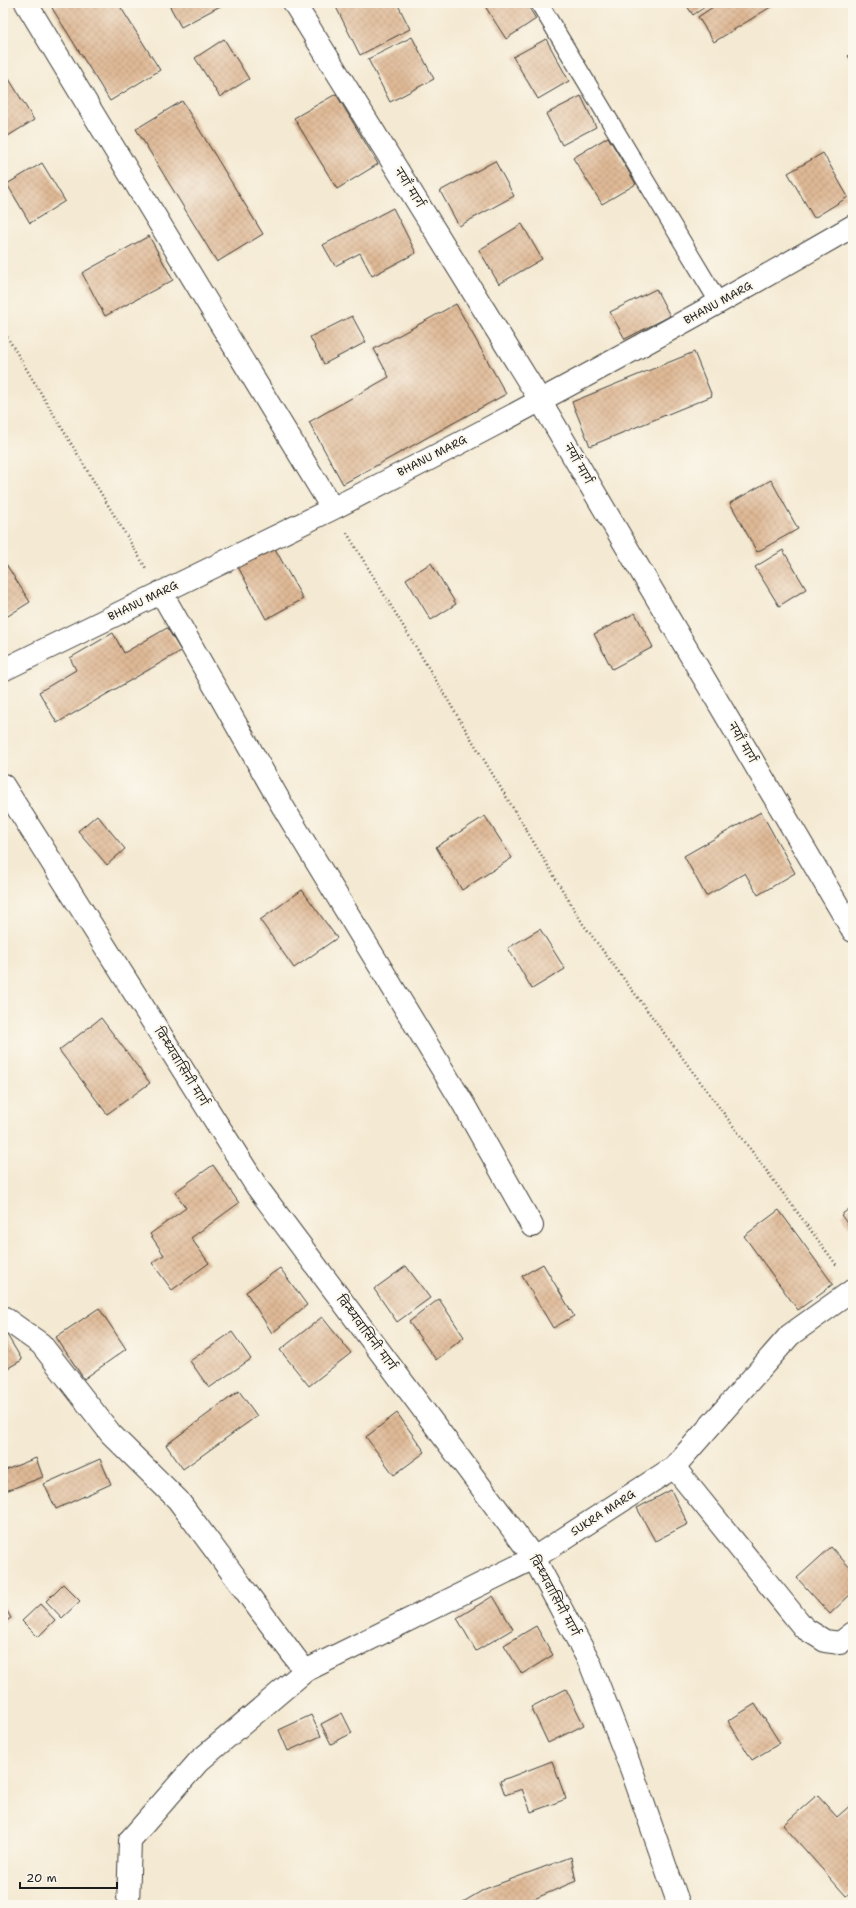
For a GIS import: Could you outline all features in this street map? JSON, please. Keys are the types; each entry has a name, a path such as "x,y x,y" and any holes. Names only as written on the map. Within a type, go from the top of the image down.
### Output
{"street":[{"path":"26,3 332,508"},
{"name":"नयाँ मार्ग","path":"294,3 540,400 853,931"},
{"name":"BHANU MARG","path":"3,670 332,508 540,400 719,303 853,226"},
{"path":"161,592 284,806 464,1105 532,1226"},
{"name":"विन्ध्यवासिनी मार्ग","path":"3,785 257,1187 534,1558 590,1663 632,1771 679,1905"},
{"name":"SUKRA MARG","path":"128,1905 130,1840 199,1761 305,1671 534,1558 674,1467 790,1335 853,1290"},
{"path":"3,1317 41,1344 111,1434 178,1500 305,1671"},
{"path":"674,1467 804,1628 825,1641 840,1643 853,1633"}],"lane":[{"path":"539,3 719,303"}],"path":[{"path":"3,330 161,592"},
{"path":"332,508 583,924 839,1268"}],"building":[{"path":"60,3 118,3 160,70 110,101 52,8"},
{"path":"168,3 221,3 222,5 181,27"},
{"path":"345,3 397,3 410,29 360,55 336,7"},
{"path":"483,3 526,3 536,19 506,39"},
{"path":"685,3 711,3 693,15"},
{"path":"719,3 777,3 714,42 698,17"},
{"path":"412,37 434,79 390,102 368,59"},
{"path":"224,39 249,79 220,97 195,58"},
{"path":"546,39 569,81 538,99 513,57"},
{"path":"853,52 853,63 848,56"},
{"path":"3,69 34,120 3,139"},
{"path":"336,94 378,164 337,189 294,118"},
{"path":"581,96 596,127 562,145 546,114"},
{"path":"182,101 263,234 217,262 136,129"},
{"path":"608,137 636,184 602,204 573,158"},
{"path":"823,153 848,197 814,218 788,173"},
{"path":"495,161 514,196 459,226 440,191"},
{"path":"42,163 65,201 30,223 7,184"},
{"path":"393,208 416,253 372,276 360,253 335,266 323,245"},
{"path":"522,224 542,259 499,284 479,250"},
{"path":"149,236 173,280 105,316 82,273"},
{"path":"656,289 670,316 625,339 610,312"},
{"path":"456,304 506,394 343,484 309,422 389,377 374,349"},
{"path":"352,316 366,342 324,364 310,337"},
{"path":"694,352 712,396 590,446 572,402"},
{"path":"771,480 798,529 757,552 730,503"},
{"path":"274,547 303,599 266,619 238,567"},
{"path":"783,550 806,589 779,606 755,567"},
{"path":"4,561 30,602 3,619 3,562"},
{"path":"431,563 456,604 431,620 406,579"},
{"path":"635,613 653,647 612,669 594,634"},
{"path":"167,628 181,651 57,723 39,692 76,670 70,658 113,633 124,653"},
{"path":"761,812 795,873 758,895 745,873 706,896 684,856"},
{"path":"97,815 125,849 107,865 78,831"},
{"path":"485,816 512,858 462,890 436,847"},
{"path":"302,890 337,938 294,968 260,920"},
{"path":"540,929 565,969 532,989 508,948"},
{"path":"101,1018 150,1083 107,1114 59,1050"},
{"path":"213,1165 239,1203 191,1238 209,1263 172,1290 152,1263 164,1255 150,1234 186,1208 175,1192"},
{"path":"853,1206 853,1231 841,1215"},
{"path":"779,1210 833,1284 798,1310 744,1236"},
{"path":"543,1264 574,1316 553,1328 522,1276"},
{"path":"406,1266 430,1298 397,1322 374,1289"},
{"path":"280,1268 307,1305 272,1333 246,1292"},
{"path":"439,1299 464,1337 436,1360 409,1322"},
{"path":"99,1308 126,1349 84,1379 56,1337"},
{"path":"322,1317 351,1353 309,1386 280,1350"},
{"path":"3,1328 22,1360 3,1371"},
{"path":"232,1332 251,1359 209,1388 190,1361"},
{"path":"239,1391 257,1416 183,1469 166,1445"},
{"path":"397,1413 425,1452 394,1475 366,1437"},
{"path":"36,1458 43,1477 3,1492 3,1471"},
{"path":"100,1459 111,1484 56,1509 44,1484"},
{"path":"671,1490 688,1524 655,1541 637,1508"},
{"path":"831,1547 853,1571 853,1592 830,1614 797,1578"},
{"path":"63,1584 80,1601 62,1618 46,1601"},
{"path":"493,1596 513,1629 476,1651 457,1618"},
{"path":"3,1604 11,1618 3,1623"},
{"path":"40,1604 55,1620 38,1637 22,1621"},
{"path":"536,1626 553,1655 522,1674 504,1645"},
{"path":"566,1689 584,1725 548,1743 531,1707"},
{"path":"755,1704 780,1743 752,1760 728,1721"},
{"path":"342,1713 352,1733 331,1744 321,1724"},
{"path":"311,1715 321,1736 288,1751 279,1730"},
{"path":"552,1761 566,1799 531,1812 522,1789 505,1795 500,1781"},
{"path":"817,1795 837,1817 853,1803 853,1890 846,1896 783,1825"},
{"path":"571,1857 576,1881 520,1905 458,1905 485,1889"}]}
